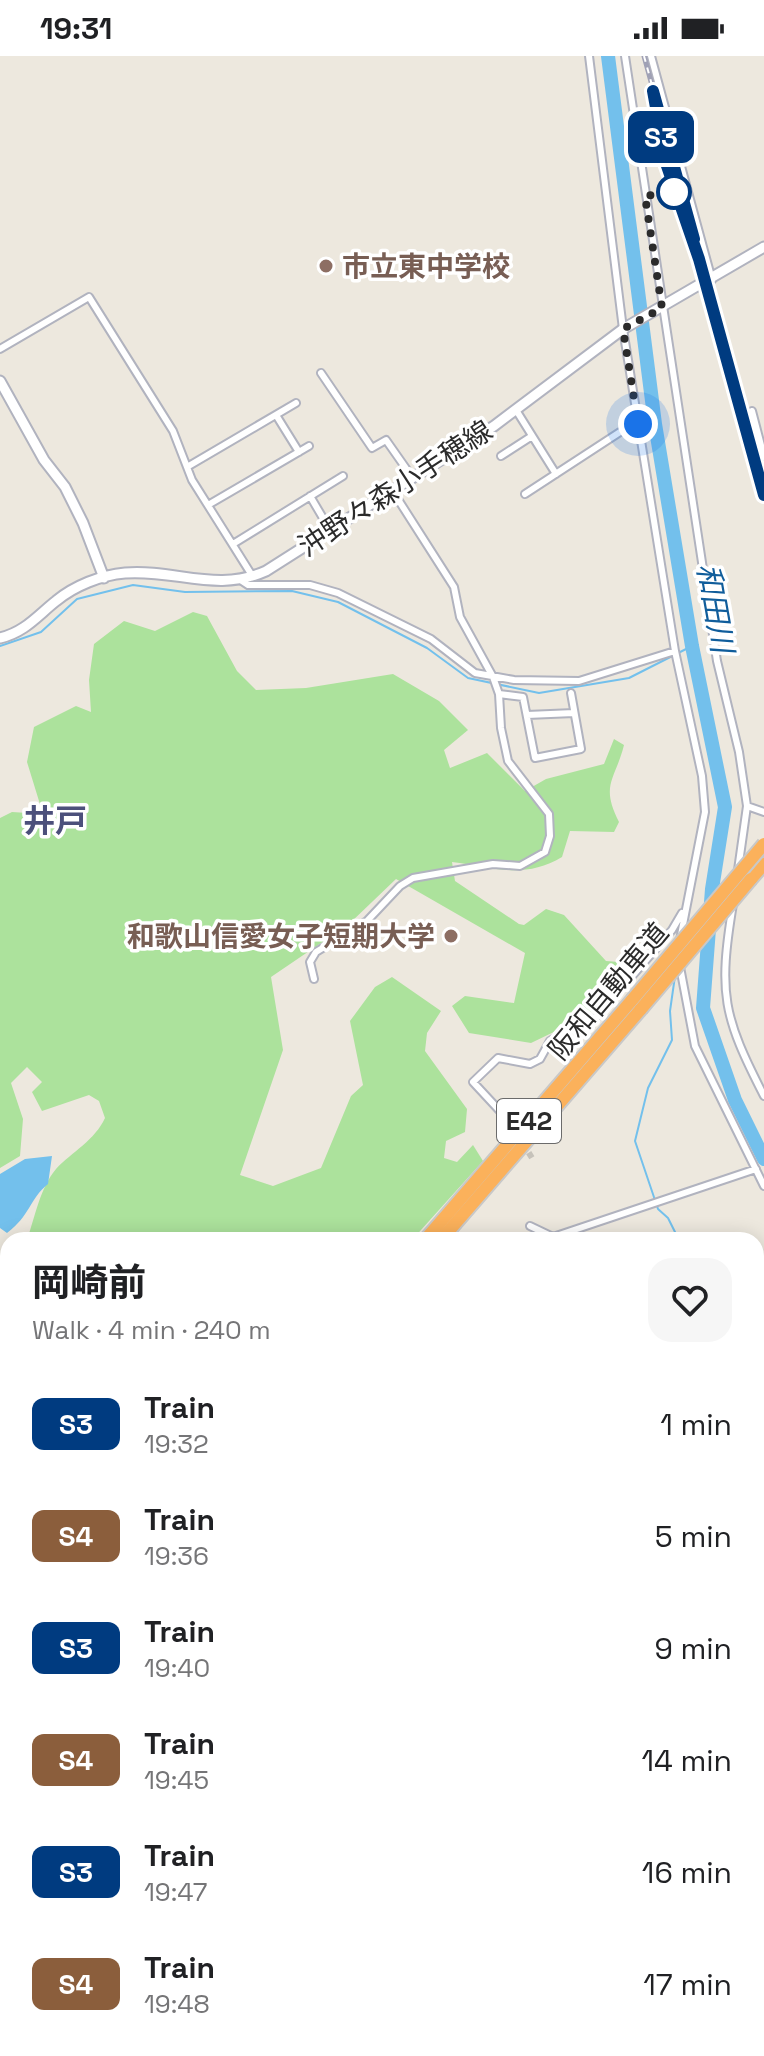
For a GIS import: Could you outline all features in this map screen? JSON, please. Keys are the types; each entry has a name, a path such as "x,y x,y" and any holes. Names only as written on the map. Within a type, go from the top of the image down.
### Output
{"highway":[{"name":"阪和自動車道","path":"448,1232 636,1005 764,844"},
{"name":"阪和自動車道","path":"432,1232 764,864"}],"main road":[{"name":"沖野々森小手穂線","path":"0,638 25,630 69,591 104,578 144,574 227,583 253,577 516,410 625,328 764,247"},
{"path":"0,381 44,460 65,487 104,578"}],"street":[{"path":"589,56 625,328 675,651 702,776 705,812 678,951 682,994 695,1046 764,1186"},
{"path":"625,56 660,310 717,661 739,752 747,806 728,932 725,1004 736,1041 764,1096"},
{"path":"651,56 712,280"},
{"path":"0,349 89,297 173,431 187,467 253,577"},
{"path":"321,373 372,448 386,440 412,477"},
{"path":"187,467 296,403"},
{"path":"516,410 556,474"},
{"path":"752,411 761,432 764,457"},
{"path":"276,415 299,452"},
{"path":"525,494 620,432"},
{"path":"501,456 532,436"},
{"path":"208,505 309,446"},
{"path":"233,544 343,476"},
{"path":"314,979 310,962 316,952 367,921 400,886 413,878 493,864 520,866 545,852 550,836 549,814 508,761 501,728 499,694 460,617 454,587 392,490"},
{"path":"310,496 330,530"},
{"path":"242,581 248,585 310,585 338,593 431,639 475,673 493,677 579,681 675,651"},
{"path":"499,694 523,697 535,758 581,749 571,693"},
{"path":"527,715 574,713"},
{"path":"747,806 764,812"},
{"path":"512,1124 473,1082 498,1058 530,1064 540,1059 550,1041 571,1028 592,1022 672,930 684,910"},
{"path":"568,1232 756,1169"},
{"path":"530,1226 543,1232"}],"green space":[{"path":"193,612 207,616 237,671 256,690 306,688 393,674 439,701 468,730 444,750 450,768 487,753 525,791 546,779 604,764 614,739 624,745 610,790 610,799 619,822 614,832 570,831 562,857 534,868 508,870 452,862 455,881 519,924 524,925 546,909 564,915 606,961 632,963 587,1016 531,1043 469,1033 452,1006 465,996 514,1003 525,953 396,879 349,924 271,977 283,1050 240,1175 273,1186 321,1168 351,1096 363,1085 350,1021 375,987 392,977 441,1011 427,1033 425,1051 467,1109 465,1132 446,1141 444,1158 457,1162 473,1145 483,1161 419,1232 30,1232 50,1177 95,1133 105,1118 99,1101 89,1095 42,1111 32,1092 42,1082 27,1067 11,1083 23,1119 20,1156 0,1168 0,818 12,812 43,814 27,762 34,727 76,706 91,712 89,680 94,644 124,621 155,631"}],"water":[{"path":"52,1156 48,1184 21,1220 6,1232 0,1228 0,1174 25,1159"}],"waterway":[{"name":"和田川","path":"608,56 655,424 692,646 725,807 712,889 703,1008 735,1100 764,1159"},
{"path":"0,646 41,632 77,599 133,585 185,592 292,591 338,602 427,648 468,678 539,693 629,678 692,646"},
{"path":"675,976 670,1011 672,1040 648,1088 635,1141 658,1209 668,1218 675,1232"}],"tunnel":[{"path":"524,1145 532,1158"}],"railway":[{"path":"644,56 764,494"}],"train":[{"name":"S3","path":"694,239 653,91 674,193 699,259 764,495"}],"place":[{"name":"市立東中学校","path":"326,266"},
{"name":"和歌山信愛女子短期大学","path":"451,936"}],"district":[{"name":"井戸","path":"55,821"}],"route":[{"path":"638,424 623,329 662,308 645,196 674,192"}]}
